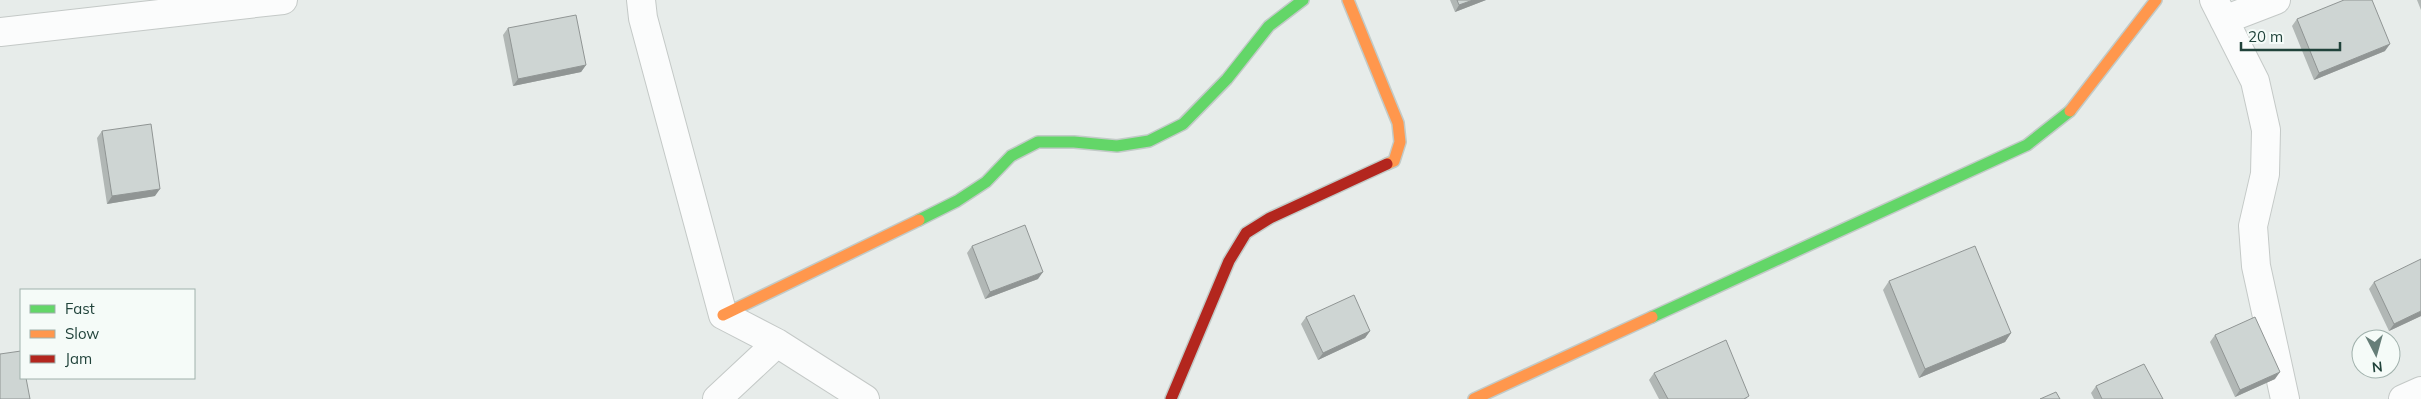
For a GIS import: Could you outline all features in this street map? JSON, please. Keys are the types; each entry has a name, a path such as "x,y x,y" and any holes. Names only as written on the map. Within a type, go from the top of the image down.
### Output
{"street":[{"path":"0,32 283,0"},
{"path":"641,0 643,18 723,315 777,343 865,399"},
{"path":"723,315 957,201 986,182 1011,156 1038,142 1074,142 1117,146 1149,141 1184,124 1227,79 1269,26 1303,0"},
{"path":"1171,399 1230,261 1246,233 1270,218 1394,161 1398,151 1400,132 1398,123 1348,0"},
{"path":"1474,399 2028,145 2075,107 2156,0"},
{"path":"2276,0 2219,10 2255,80 2266,130 2265,174 2253,226 2256,266 2286,399"},
{"path":"717,399 777,343"},
{"path":"2403,399 2421,391"}],"building":[{"path":"1457,0 1473,0 1459,5"},
{"path":"2344,0 2372,0 2390,44 2319,73 2297,19"},
{"path":"576,15 586,65 518,79 508,28"},
{"path":"151,124 160,189 112,196 102,131"},
{"path":"1025,225 1043,272 990,292 972,246"},
{"path":"1975,246 2011,333 1925,369 1889,281"},
{"path":"2421,259 2421,311 2394,324 2374,282"},
{"path":"1354,295 1370,331 1323,353 1306,317"},
{"path":"2255,317 2280,372 2240,390 2215,335"},
{"path":"1726,340 1749,396 1744,399 1668,399 1654,373"},
{"path":"20,351 20,379 26,379 30,399 0,399 0,354"},
{"path":"2144,364 2163,399 2102,399 2096,386"},
{"path":"2056,392 2060,399 2040,399"}],"traffic: fast":[{"path":"919,220 957,201 986,182 1011,156 1038,142 1074,142 1117,146 1149,141 1183,124 1227,79 1269,26 1303,0"},
{"path":"1652,317 2027,145 2070,111"}],"traffic: slow":[{"path":"1348,0 1398,123 1400,142 1394,161 1387,164"},
{"path":"2070,111 2156,0"},
{"path":"723,315 919,220"},
{"path":"1474,399 1652,317"}],"traffic: jam":[{"path":"1171,399 1229,261 1246,233 1270,218 1387,164"}]}
